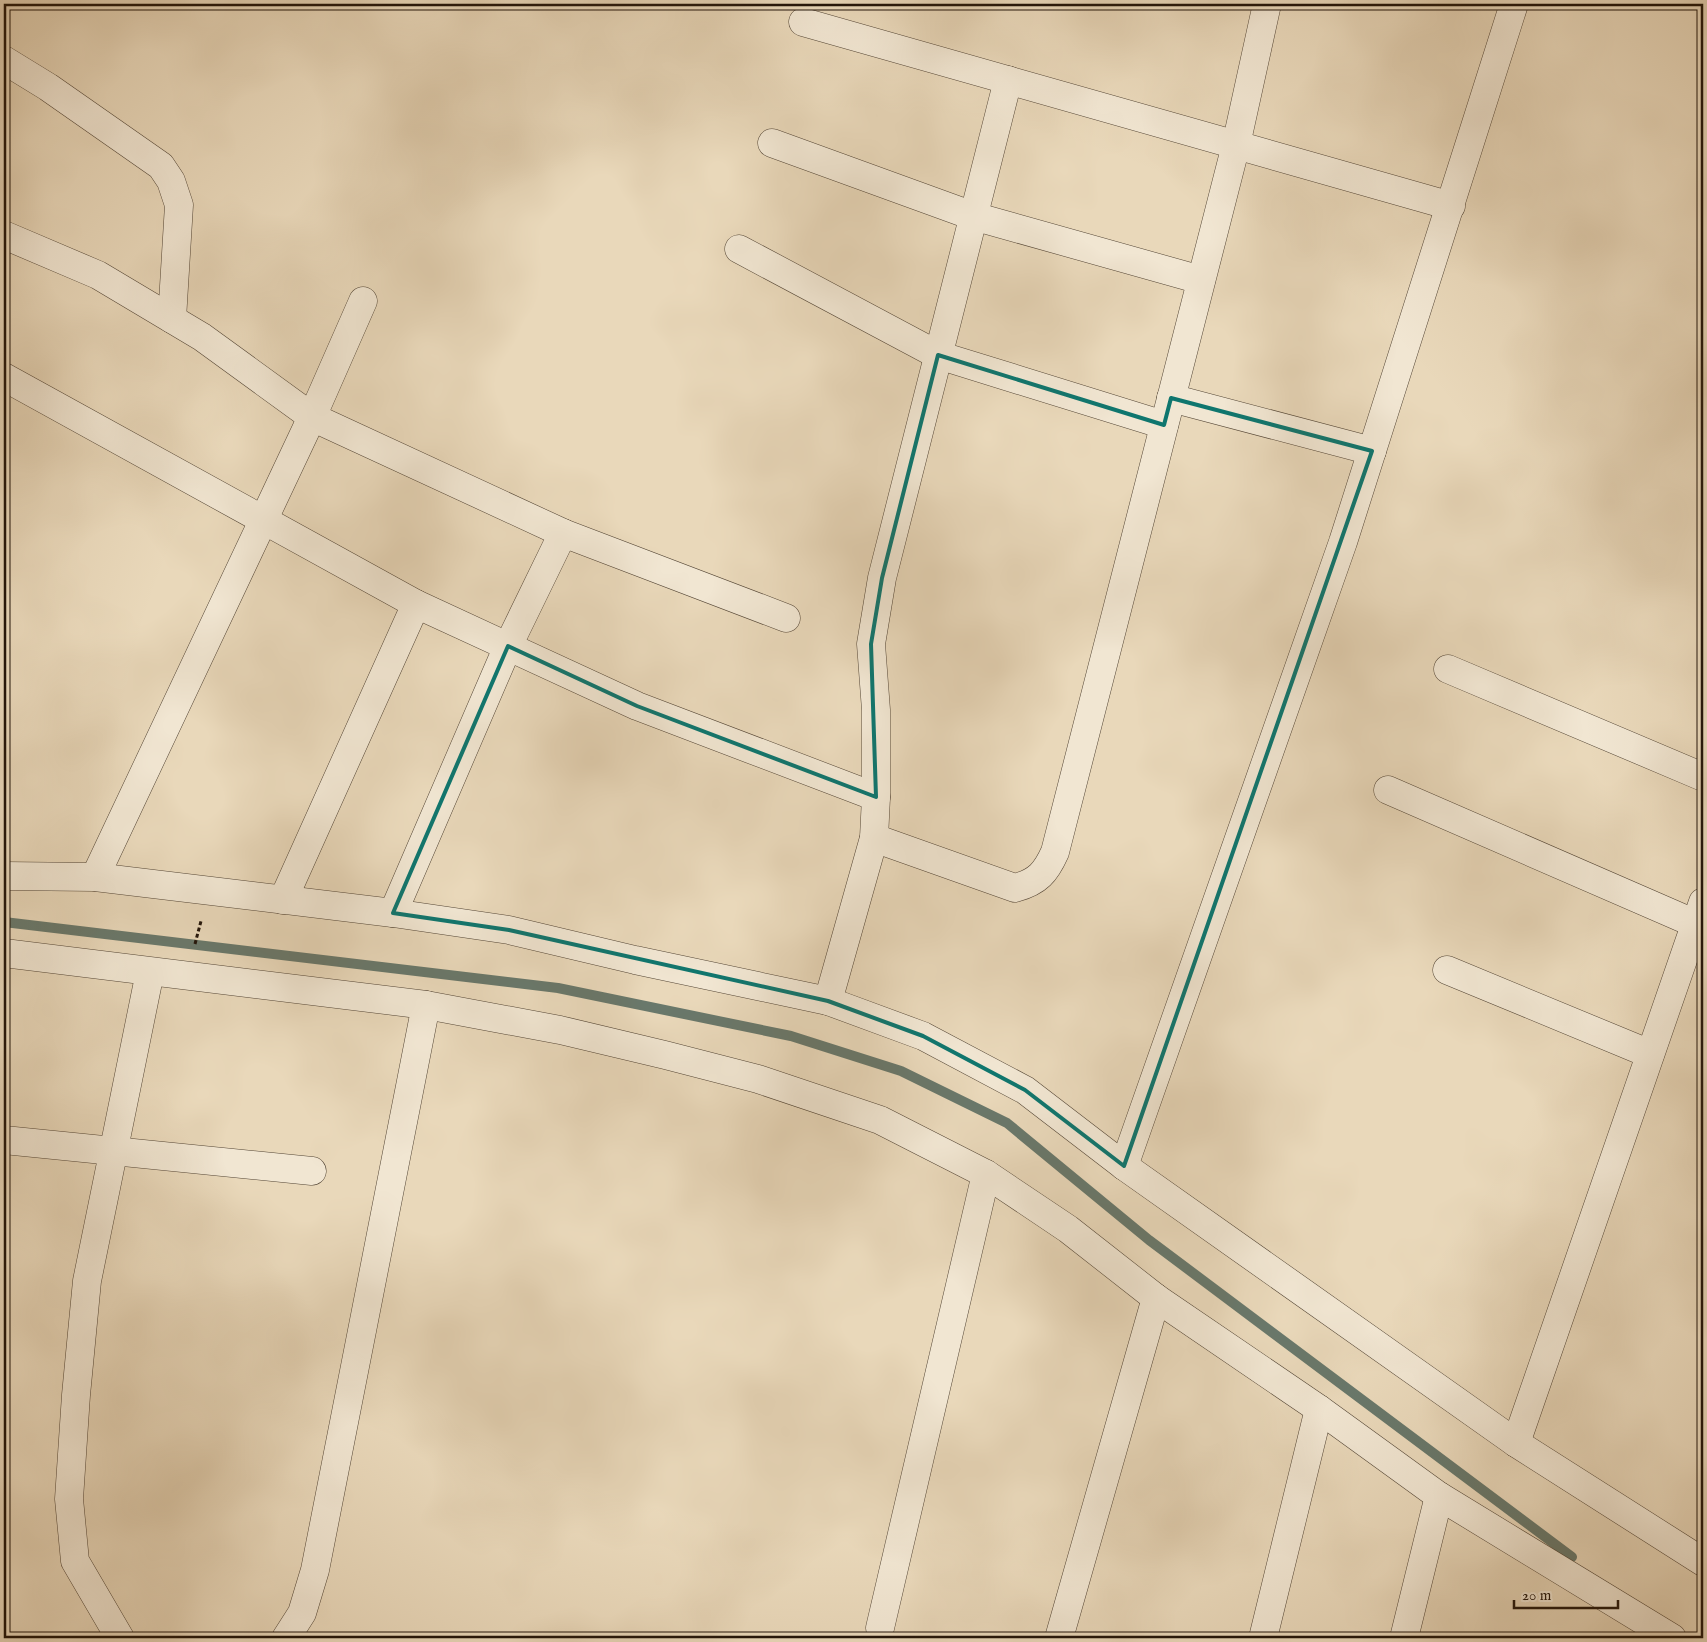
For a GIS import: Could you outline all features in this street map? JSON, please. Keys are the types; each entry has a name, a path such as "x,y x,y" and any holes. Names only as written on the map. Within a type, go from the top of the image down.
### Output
{"street":[{"path":"874,838 1015,888 1027,885 1037,878 1048,866 1055,852 1236,145 1267,4"},
{"path":"1124,1166 1343,542 1514,4"},
{"path":"803,22 1451,206"},
{"path":"4,60 48,87 160,166 171,181 179,205 172,319"},
{"path":"828,1001 874,838 876,710 871,644 882,578 1008,80"},
{"path":"772,143 973,216 1201,280"},
{"path":"4,235 98,275 202,336 312,417 563,534 786,618"},
{"path":"739,249 938,355 1164,425"},
{"path":"95,877 262,519 312,417 363,301"},
{"path":"4,377 416,604 637,706 876,797"},
{"path":"1171,398 1372,451"},
{"path":"394,913 508,646 563,534"},
{"path":"283,900 416,604"},
{"path":"1448,669 1703,777"},
{"path":"1388,790 1699,913 1516,1443"},
{"path":"4,876 95,877 394,913 509,930 634,960 828,1001 923,1036 1025,1090 1124,1166 1516,1443 1703,1562"},
{"path":"4,953 426,1004 560,1030 758,1079 880,1120 986,1174 1068,1229 1156,1298 1319,1409 1439,1496 1672,1638"},
{"path":"1446,970 1650,1054"},
{"path":"120,1638 75,1561 69,1499 76,1395 87,1281 150,972"},
{"path":"286,1638 302,1613 315,1570 426,1004"},
{"path":"4,1140 312,1171"},
{"path":"880,1628 986,1174"},
{"path":"1060,1638 1156,1298"},
{"path":"1263,1638 1319,1409"},
{"path":"1404,1638 1439,1496"}],"path":[{"path":"194,952 203,915"}],"highlighted area":[{"path":"938,355 1164,425 1171,398 1372,451 1124,1166 1025,1090 923,1036 828,1001 509,930 393,913 508,646 637,706 876,797 871,644 882,578"}],"waterway":[{"path":"4,922 558,988 791,1036 901,1071 1007,1123 1149,1240 1572,1557"}]}
